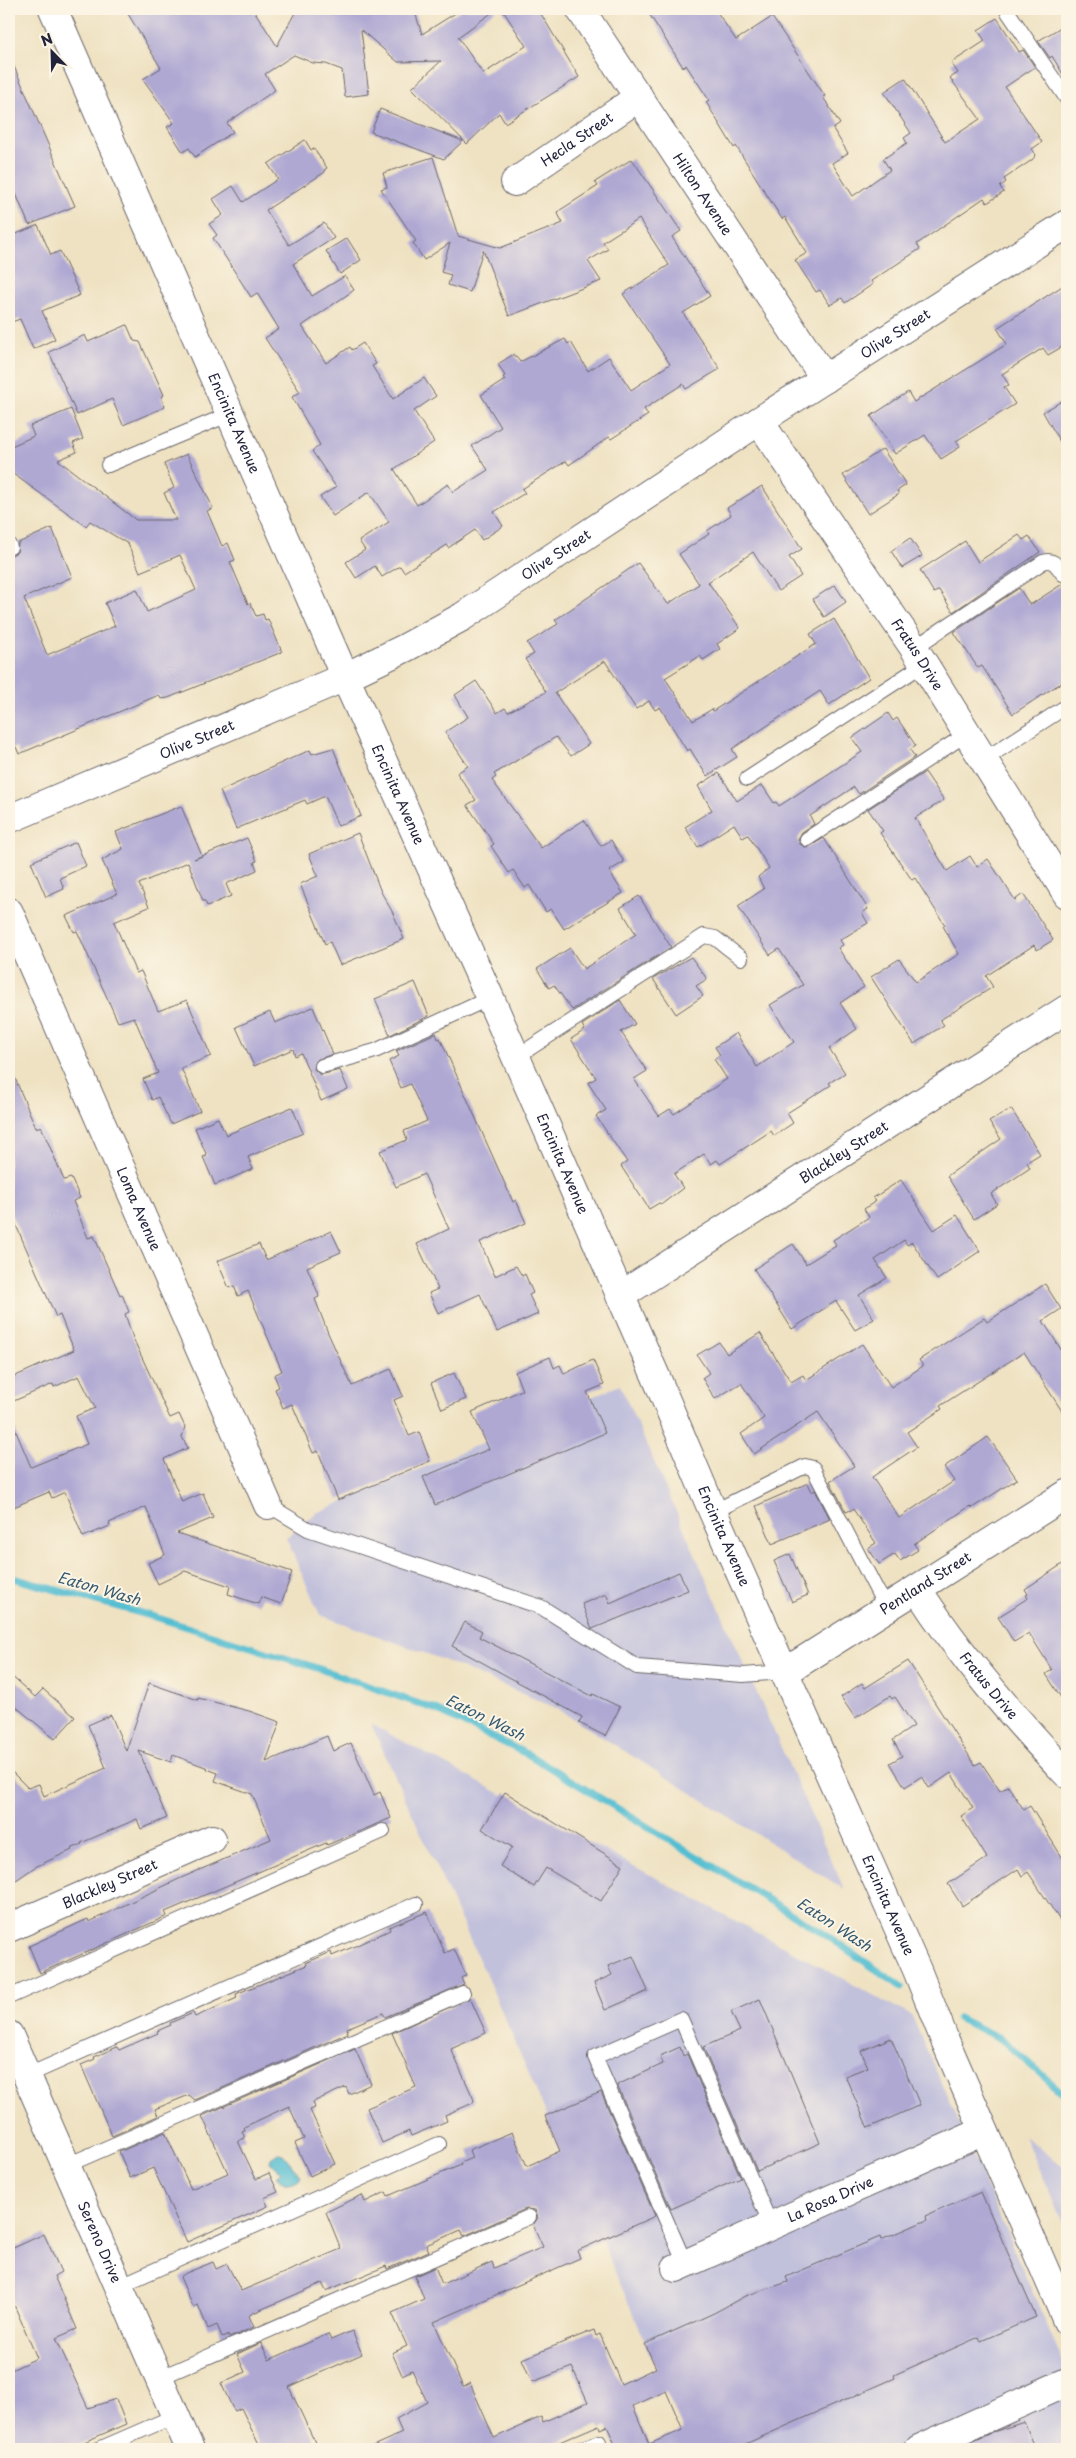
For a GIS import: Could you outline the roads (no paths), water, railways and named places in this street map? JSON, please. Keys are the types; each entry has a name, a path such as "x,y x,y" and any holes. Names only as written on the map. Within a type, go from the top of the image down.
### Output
{"street":[{"name":"Encinita Avenue","path":"53,9 345,677 490,998 713,1512 917,1970 984,2132 1067,2321"},
{"name":"Hilton Avenue","path":"580,9 825,379"},
{"name":"Hecla Street","path":"515,182 639,97"},
{"name":"Olive Street","path":"9,819 345,677 406,648 462,617 760,421 1067,224"},
{"name":"Fratus Drive","path":"760,421 919,656 985,759 1067,894"},
{"name":"Loma Avenue","path":"9,912 268,1505"},
{"name":"Blackley Street","path":"620,1296 1067,1009"},
{"name":"Pentland Street","path":"785,1672 918,1590 1067,1494"},
{"name":"Fratus Drive","path":"918,1590 972,1669 1067,1774"},
{"name":"Blackley Street","path":"9,1928 212,1839"},
{"name":"Sereno Drive","path":"9,2035 190,2449"},
{"name":"La Rosa Drive","path":"680,2266 984,2132"},
{"path":"919,2449 1067,2382"}],"lane":[{"path":"1006,9 1067,99"},
{"path":"108,465 230,414"},
{"path":"747,779 919,656 1043,562 1048,560 1054,562 1062,574"},
{"path":"985,759 1067,706"},
{"path":"807,839 968,733"},
{"path":"516,1057 704,936 714,938 741,958"},
{"path":"322,1066 375,1050 490,998"},
{"path":"713,1512 804,1466 813,1468 886,1608"},
{"path":"268,1505 308,1528 541,1607 637,1667 743,1675 785,1672"},
{"path":"9,1997 383,1831"},
{"path":"26,2076 416,1904"},
{"path":"65,2166 463,1993"},
{"path":"680,2266 595,2057 681,2019 771,2226"},
{"path":"119,2286 439,2144"},
{"path":"159,2378 529,2217"},
{"path":"99,2449 175,2416"},
{"path":"582,2449 599,2442"}],"water":[{"path":"278,2153 283,2154 301,2176 299,2180 287,2184 277,2176 281,2172 270,2162 271,2158"}],"waterway":[{"name":"Eaton Wash","path":"9,1577 155,1617 314,1667 434,1709 529,1755 820,1931 902,1987"},
{"name":"Eaton Wash","path":"958,2018 1001,2039 1067,2097"}]}
